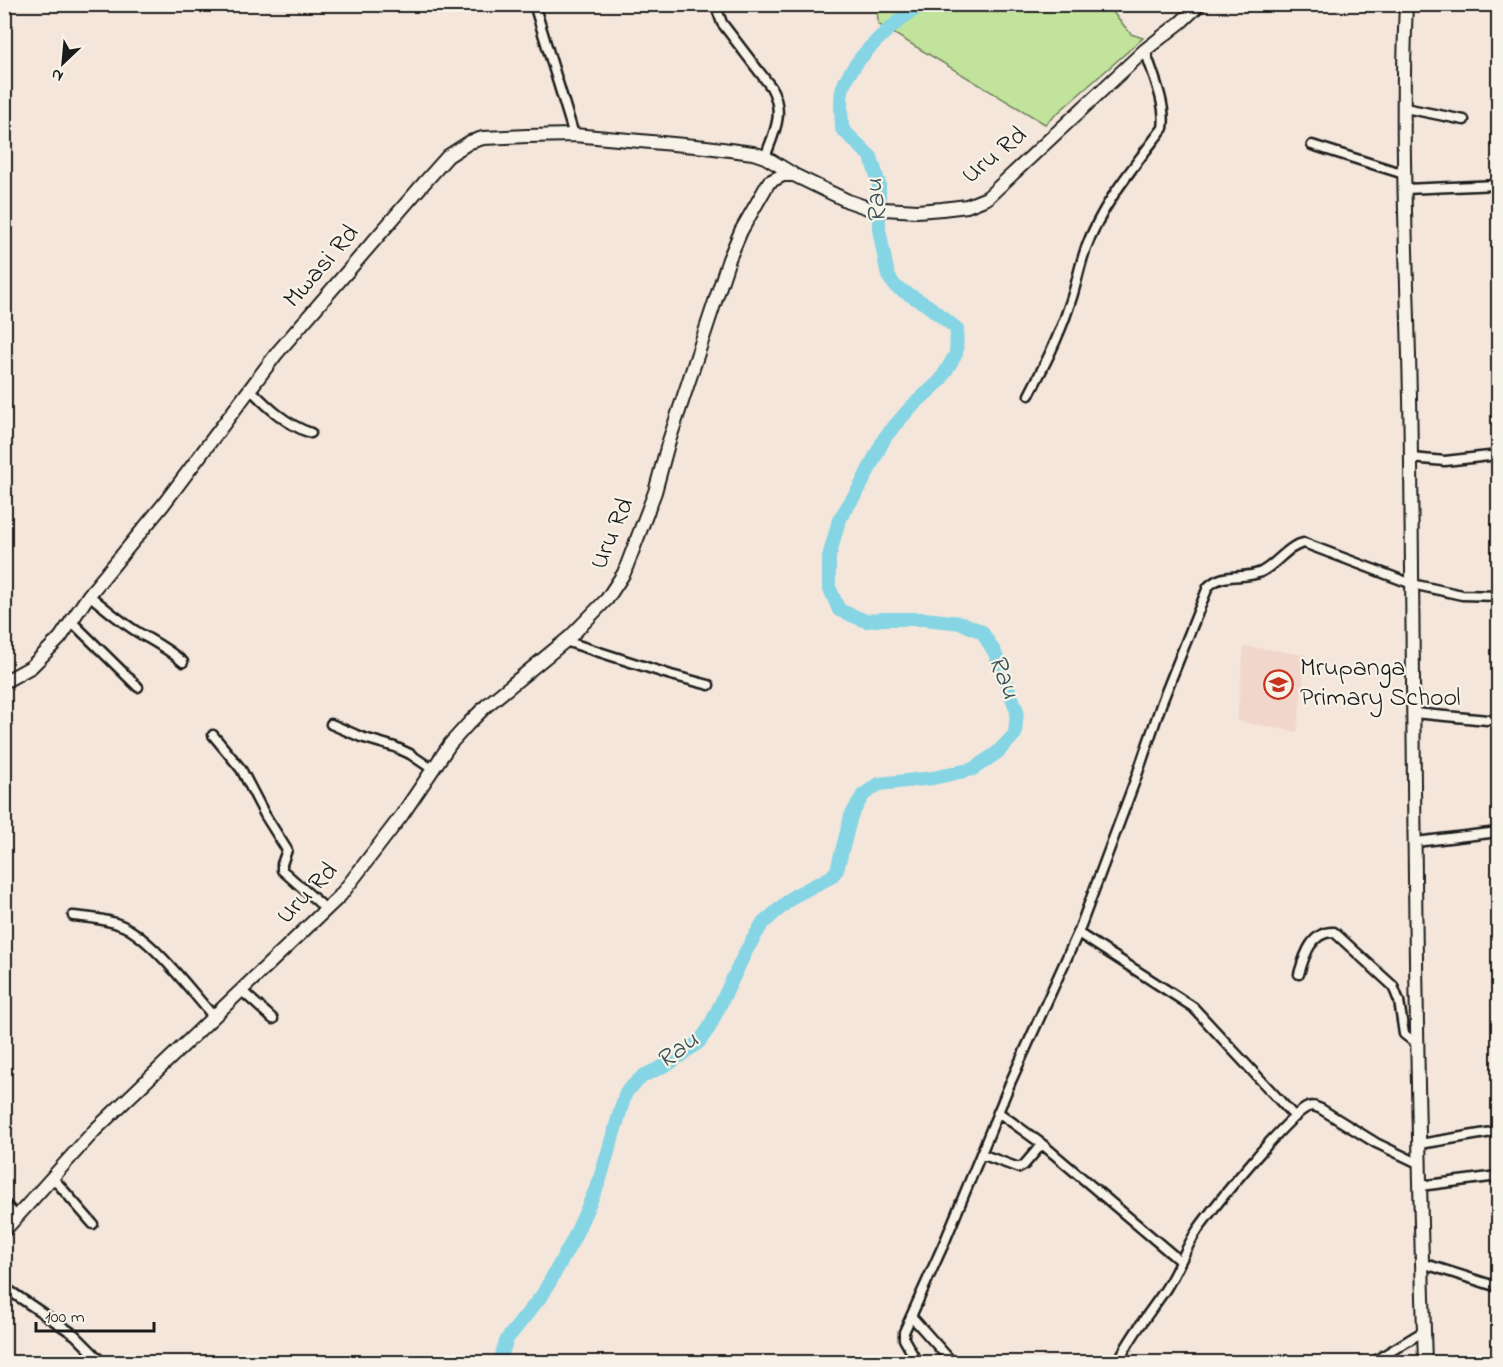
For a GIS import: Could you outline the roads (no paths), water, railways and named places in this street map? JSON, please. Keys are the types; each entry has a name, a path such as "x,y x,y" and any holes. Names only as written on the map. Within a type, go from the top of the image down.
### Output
{"street":[{"path":"534,4 574,135"},
{"path":"715,4 722,23 777,98 779,112 775,132 765,157"},
{"name":"Uru Rd","path":"4,1231 103,1123 326,909 359,873 450,744 486,706 565,641 607,600 624,573 655,492 668,444 729,259 741,231 769,182 783,175 794,175 848,201 879,209 917,211 942,209 967,206 987,198 1145,50 1200,4"},
{"path":"1406,4 1404,174 1411,458 1420,1186 1425,1362"},
{"path":"1029,395 1054,348 1079,276 1086,248 1096,227 1126,178 1163,128 1162,108 1145,50"},
{"path":"1405,108 1464,120"},
{"name":"Mwasi Rd","path":"4,682 31,667 46,655 89,595 163,504 277,353 448,156 470,142 483,138 574,135 753,153 765,157 794,175"},
{"path":"1312,145 1404,174"},
{"path":"1405,189 1498,185"},
{"path":"249,388 287,422 311,433"},
{"path":"1411,458 1445,461 1498,455"},
{"path":"917,1362 904,1339 910,1316 945,1241 998,1112 1078,933 1162,702 1208,587 1212,582 1232,576 1262,572 1292,548 1304,543 1412,584 1462,595 1498,596"},
{"path":"89,595 138,633 169,649 183,662"},
{"path":"71,621 138,687"},
{"path":"565,641 709,685"},
{"path":"1414,713 1498,721"},
{"path":"331,724 356,735 395,747 432,769"},
{"path":"213,735 241,769 265,815 287,850 282,870 326,909"},
{"path":"1416,842 1498,832"},
{"path":"73,916 114,923 135,933 167,964 214,1017"},
{"path":"1299,974 1307,947 1329,931 1334,932 1392,986 1399,1000 1404,1034 1418,1045"},
{"path":"1078,933 1193,1007 1295,1117"},
{"path":"242,991 273,1019"},
{"path":"1118,1362 1130,1340 1164,1293 1199,1229 1262,1152 1306,1108 1313,1106 1321,1109 1368,1139 1420,1164"},
{"path":"998,1112 1042,1144 1180,1261"},
{"path":"1420,1144 1498,1131"},
{"path":"981,1154 1019,1168 1042,1144"},
{"path":"1420,1186 1498,1176"},
{"path":"52,1178 93,1224"},
{"path":"4,1203 17,1218"},
{"path":"1422,1263 1498,1287"},
{"path":"4,1287 75,1335 102,1362"},
{"path":"910,1316 952,1362"},
{"path":"1373,1362 1424,1331"}],"waterway":[{"name":"Rau","path":"499,1362 507,1339 543,1294 573,1240 599,1182 626,1092 643,1076 670,1063 699,1042 709,1028 746,951 762,924 794,896 831,877 837,870 851,816 863,795 879,784 933,778 973,769 998,752 1015,734 1017,711 995,653 982,632 962,623 924,619 866,621 839,610 829,587 829,557 839,520 860,487 885,437 910,408 940,381 956,354 957,329 927,305 896,287 888,276 879,229 879,184 871,157 842,129 841,97 848,75 877,40 923,4"}],"place":[{"name":"Mrupanga Primary School","path":"1279,684"}]}
